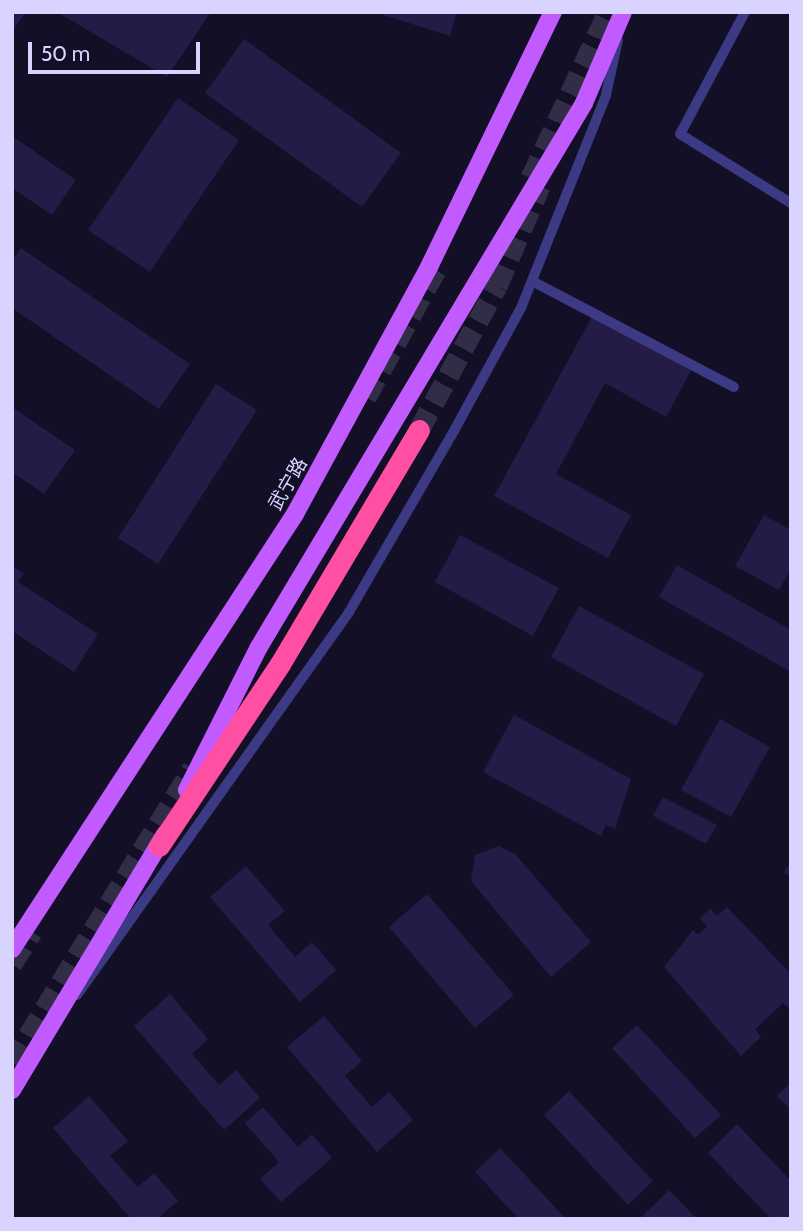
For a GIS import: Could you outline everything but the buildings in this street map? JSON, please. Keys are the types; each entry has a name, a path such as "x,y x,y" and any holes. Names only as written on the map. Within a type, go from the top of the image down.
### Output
{"highway":[{"path":"159,846 280,664 419,430"}],"main road":[{"name":"武宁路","path":"12,949 295,514 429,267 553,12"},
{"path":"12,1090 159,846 259,647 584,103 624,12"}],"lane":[{"path":"33,1054 187,848 349,612 532,281 606,95 624,12"},
{"path":"745,12 680,134 791,204"},
{"path":"532,281 734,387"}],"tunnel":[{"path":"531,178 608,12"},
{"path":"419,430 497,286 540,186"},
{"path":"366,397 438,266"},
{"path":"12,1062 193,768"},
{"path":"12,964 32,932"}]}
